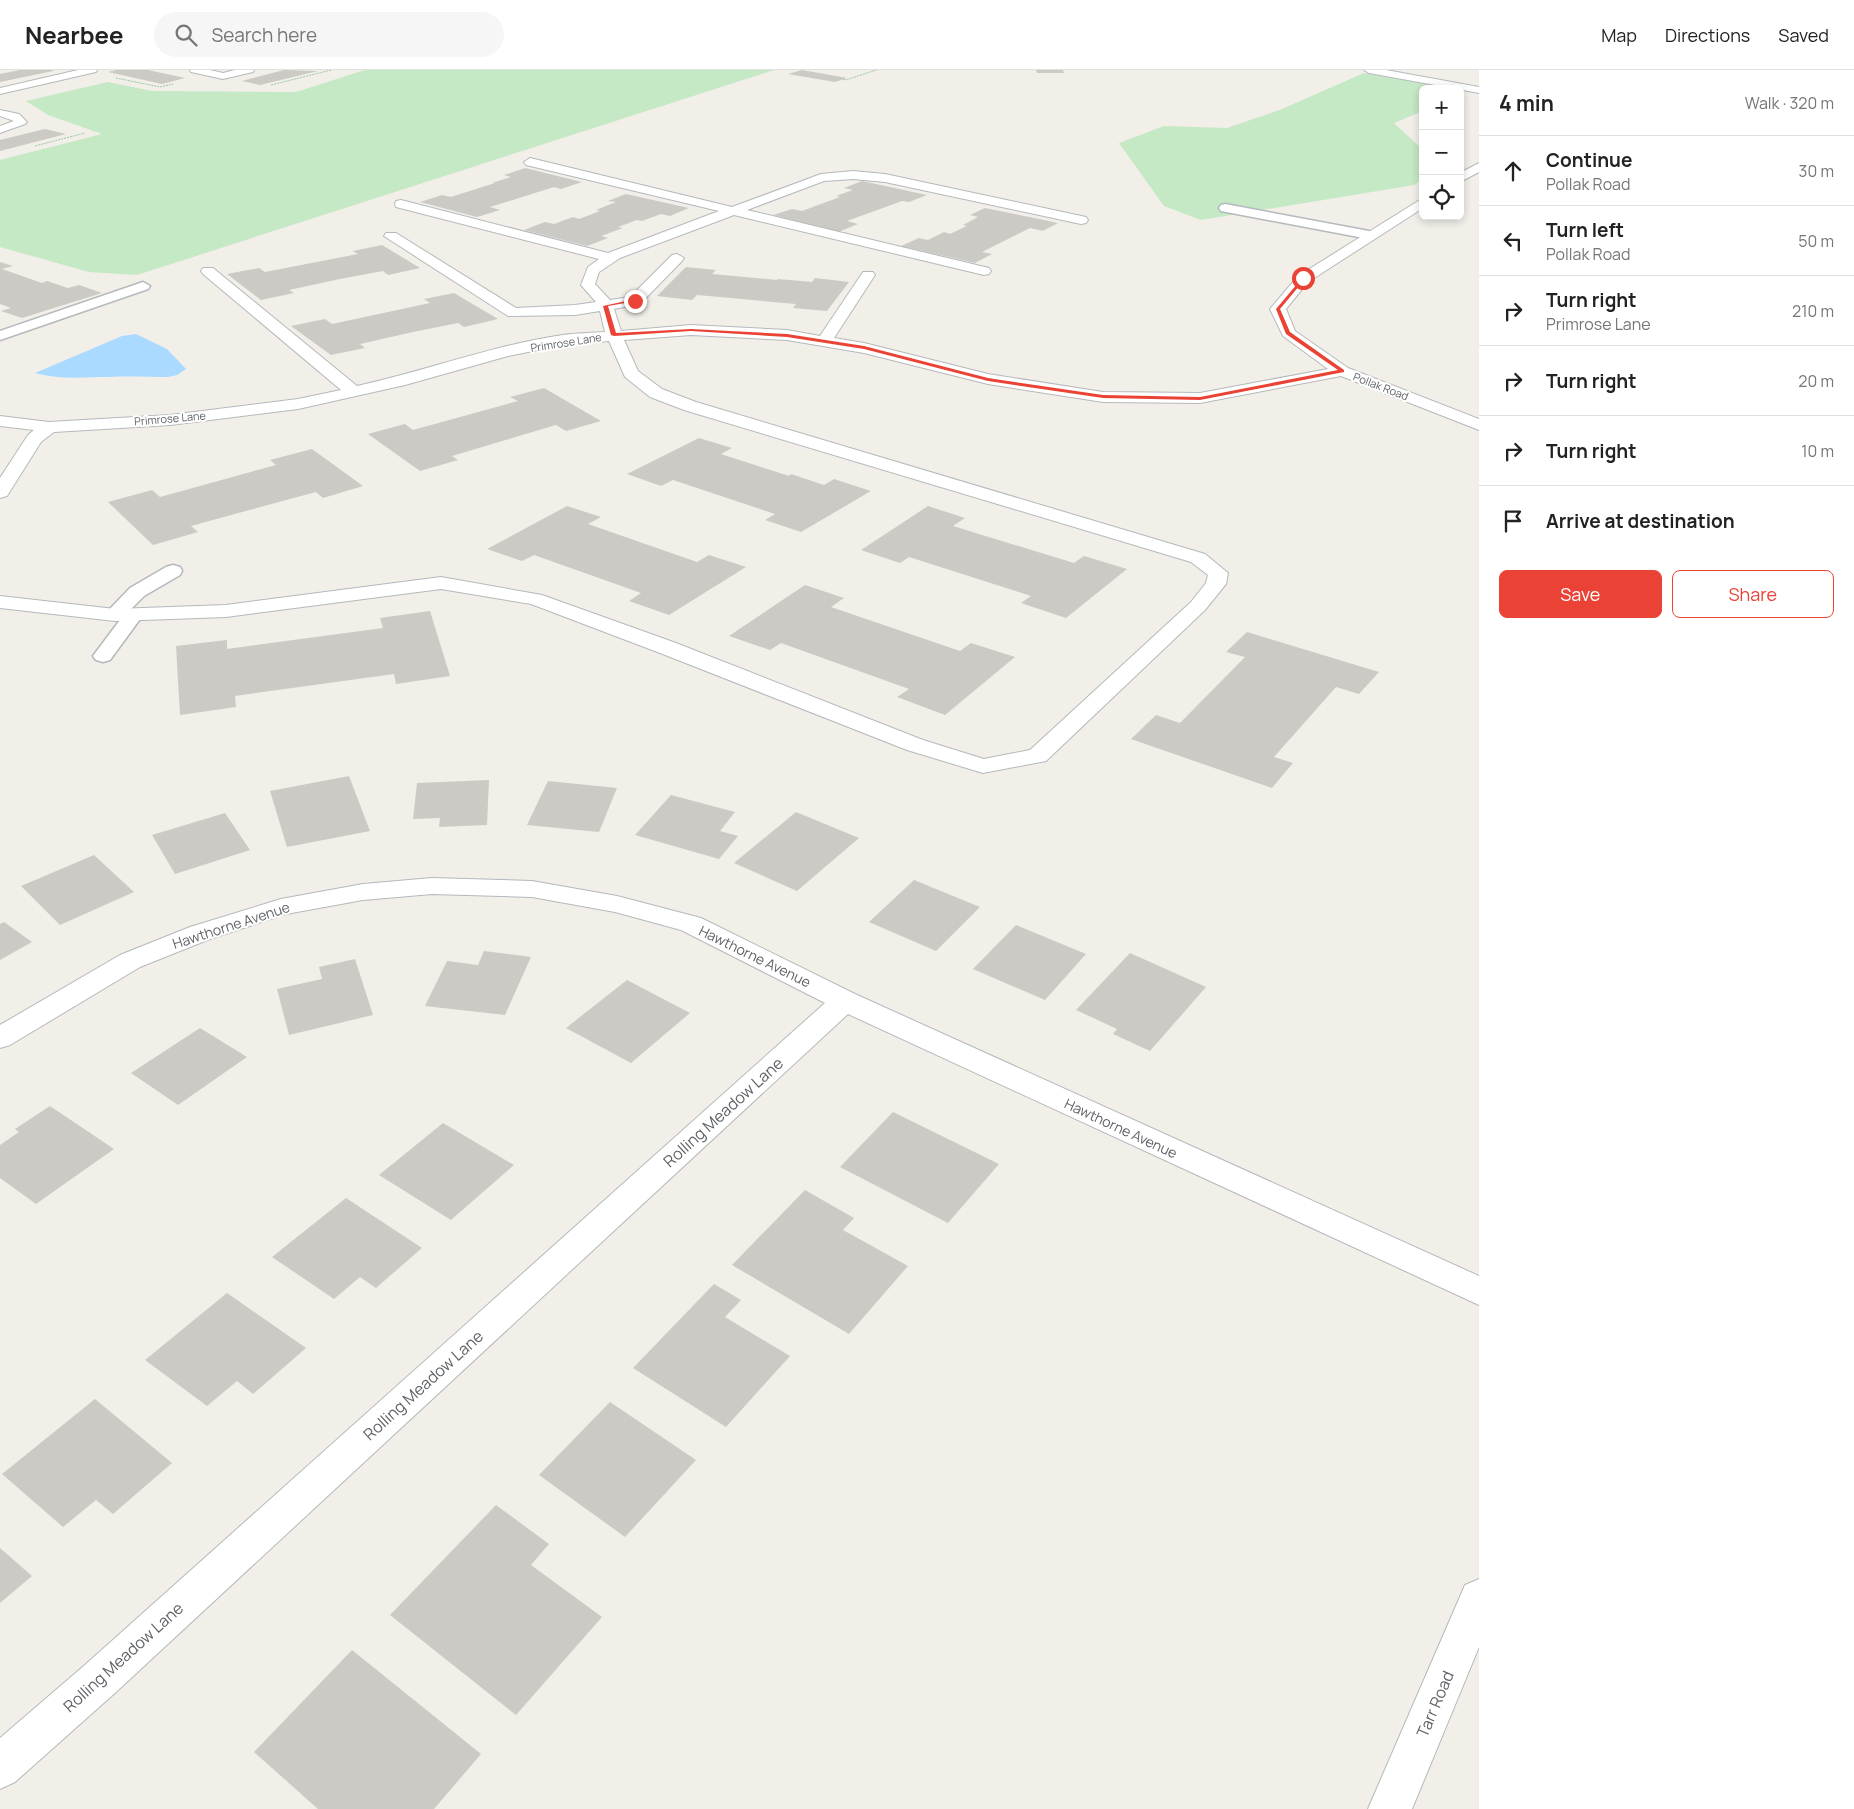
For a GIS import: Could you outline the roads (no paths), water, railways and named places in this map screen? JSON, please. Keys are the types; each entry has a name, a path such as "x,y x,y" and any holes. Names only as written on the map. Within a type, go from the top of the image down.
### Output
{"street":[{"path":"0,91 92,70"},
{"path":"195,70 218,75 249,70"},
{"path":"1369,70 1479,90"},
{"path":"0,113 15,116 21,122 0,130"},
{"path":"530,162 984,271"},
{"path":"1464,176 1479,167"},
{"path":"0,602 124,615 226,610 441,583 536,599 668,648 915,745 984,766 1038,756 1198,606 1216,584 1218,572 1198,558 690,406 656,393 631,374 614,335 606,306 588,285 593,270 611,258 821,178 839,175 866,174 1080,220"},
{"path":"400,204 611,258"},
{"name":"Pollak Road","path":"1419,204 1303,278 1278,309 1288,333 1342,371 1479,424"},
{"path":"391,236 514,313 574,310 635,301 677,258"},
{"path":"208,271 354,392"},
{"path":"824,341 868,275"},
{"name":"Primrose Lane","path":"0,421 49,427 170,420 298,404 399,382 505,352 563,340 691,330 787,335 824,341 864,348 988,379 1103,397 1200,398 1342,371"},
{"path":"0,492 34,439 49,427"},
{"name":"Hawthorne Avenue","path":"0,1038 130,961 200,933 281,907 363,892 432,886 532,889 617,904 692,924 845,1001 1479,1291"},
{"name":"Rolling Meadow Lane","path":"0,1767 102,1678 845,1001"},
{"name":"Tarr Road","path":"1390,1809 1479,1598"}],"lane":[{"path":"1225,208 1369,235"},
{"path":"0,336 142,286"},
{"path":"104,656 137,592 173,571"}],"water":[{"path":"136,334 167,349 186,369 177,375 168,377 72,378 35,373 122,336"}]}
